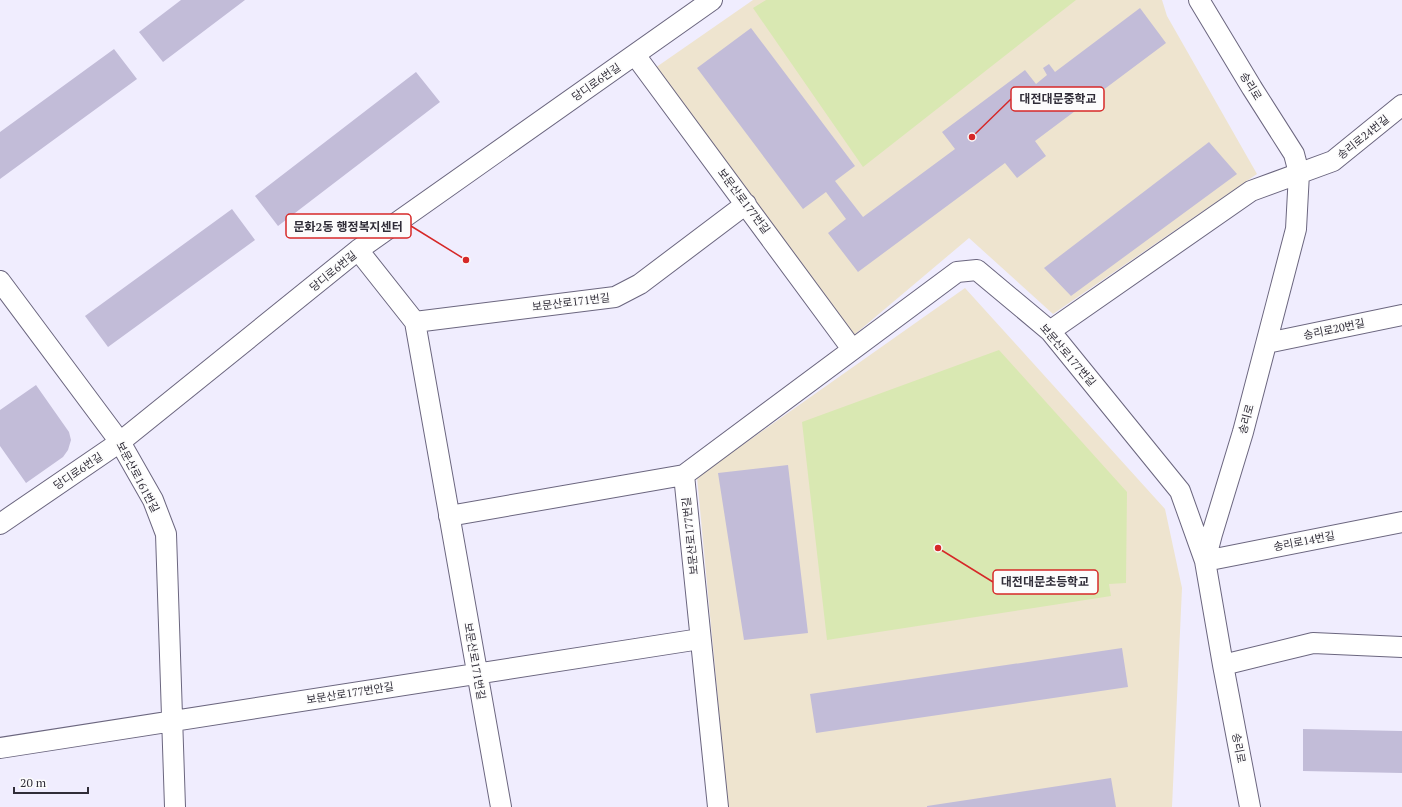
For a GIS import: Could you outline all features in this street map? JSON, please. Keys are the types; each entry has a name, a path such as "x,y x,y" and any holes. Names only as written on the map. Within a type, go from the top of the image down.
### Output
{"street":[{"name":"당디로6번길","path":"0,524 120,442 358,250 712,0"},
{"name":"송리로","path":"1199,0 1294,154 1299,173 1296,228 1243,432 1212,534 1206,561 1223,665 1250,807"},
{"name":"보문산로177번길","path":"635,55 852,349"},
{"name":"송리로24번길","path":"1299,173 1333,161 1402,105"},
{"path":"1050,331 1251,191 1299,173"},
{"name":"보문산로171번길","path":"415,322 615,297 640,284 746,204"},
{"name":"보문산로171번길","path":"358,250 415,322 501,807"},
{"name":"보문산로177번길","path":"718,807 684,475 957,272 977,270 1050,331 1180,491 1206,561"},
{"name":"보문산로161번길","path":"0,281 120,442 153,500 166,534 175,807"},
{"name":"송리로20번길","path":"1266,343 1402,315"},
{"path":"449,516 684,475"},
{"name":"송리로14번길","path":"1206,561 1402,522"},
{"name":"보문산로177번안길","path":"0,748 700,639"},
{"path":"1223,665 1313,644 1402,647"}],"shaded area":[{"path":"753,0 1162,0 1167,16 1257,174 1053,314 969,238 854,335 655,68"},
{"path":"965,288 1165,509 1182,588 1172,807 728,807 697,477"}],"green space":[{"path":"766,0 1076,0 863,167 753,8"},
{"path":"999,350 1127,492 1126,583 1109,584 1111,596 827,640 802,422"}],"building":[{"path":"181,0 245,0 163,62 139,32"},
{"path":"1140,8 1166,43 1035,141 1046,156 1017,178 1005,163 858,272 828,233 846,219 826,192 803,209 697,68 751,28 855,166 835,181 863,217 955,149 942,132 1025,70 1036,84 1047,75 1043,68 1049,64 1055,72"},
{"path":"114,49 137,79 0,179 0,132"},
{"path":"416,72 440,102 278,226 255,196"},
{"path":"1209,142 1237,174 1071,296 1044,268"},
{"path":"232,209 255,240 108,347 85,316"},
{"path":"36,385 69,432 71,440 68,450 63,457 26,483 0,446 0,410"},
{"path":"788,465 808,633 744,640 718,473"},
{"path":"1122,648 1128,687 816,733 810,694"},
{"path":"1303,729 1402,731 1402,773 1303,771"},
{"path":"1111,778 1116,807 927,807 927,806"}],"place":[{"name":"대전대문중학교","path":"972,137"},
{"name":"문화2동 행정복지센터","path":"466,260"},
{"name":"대전대문초등학교","path":"938,548"}]}
